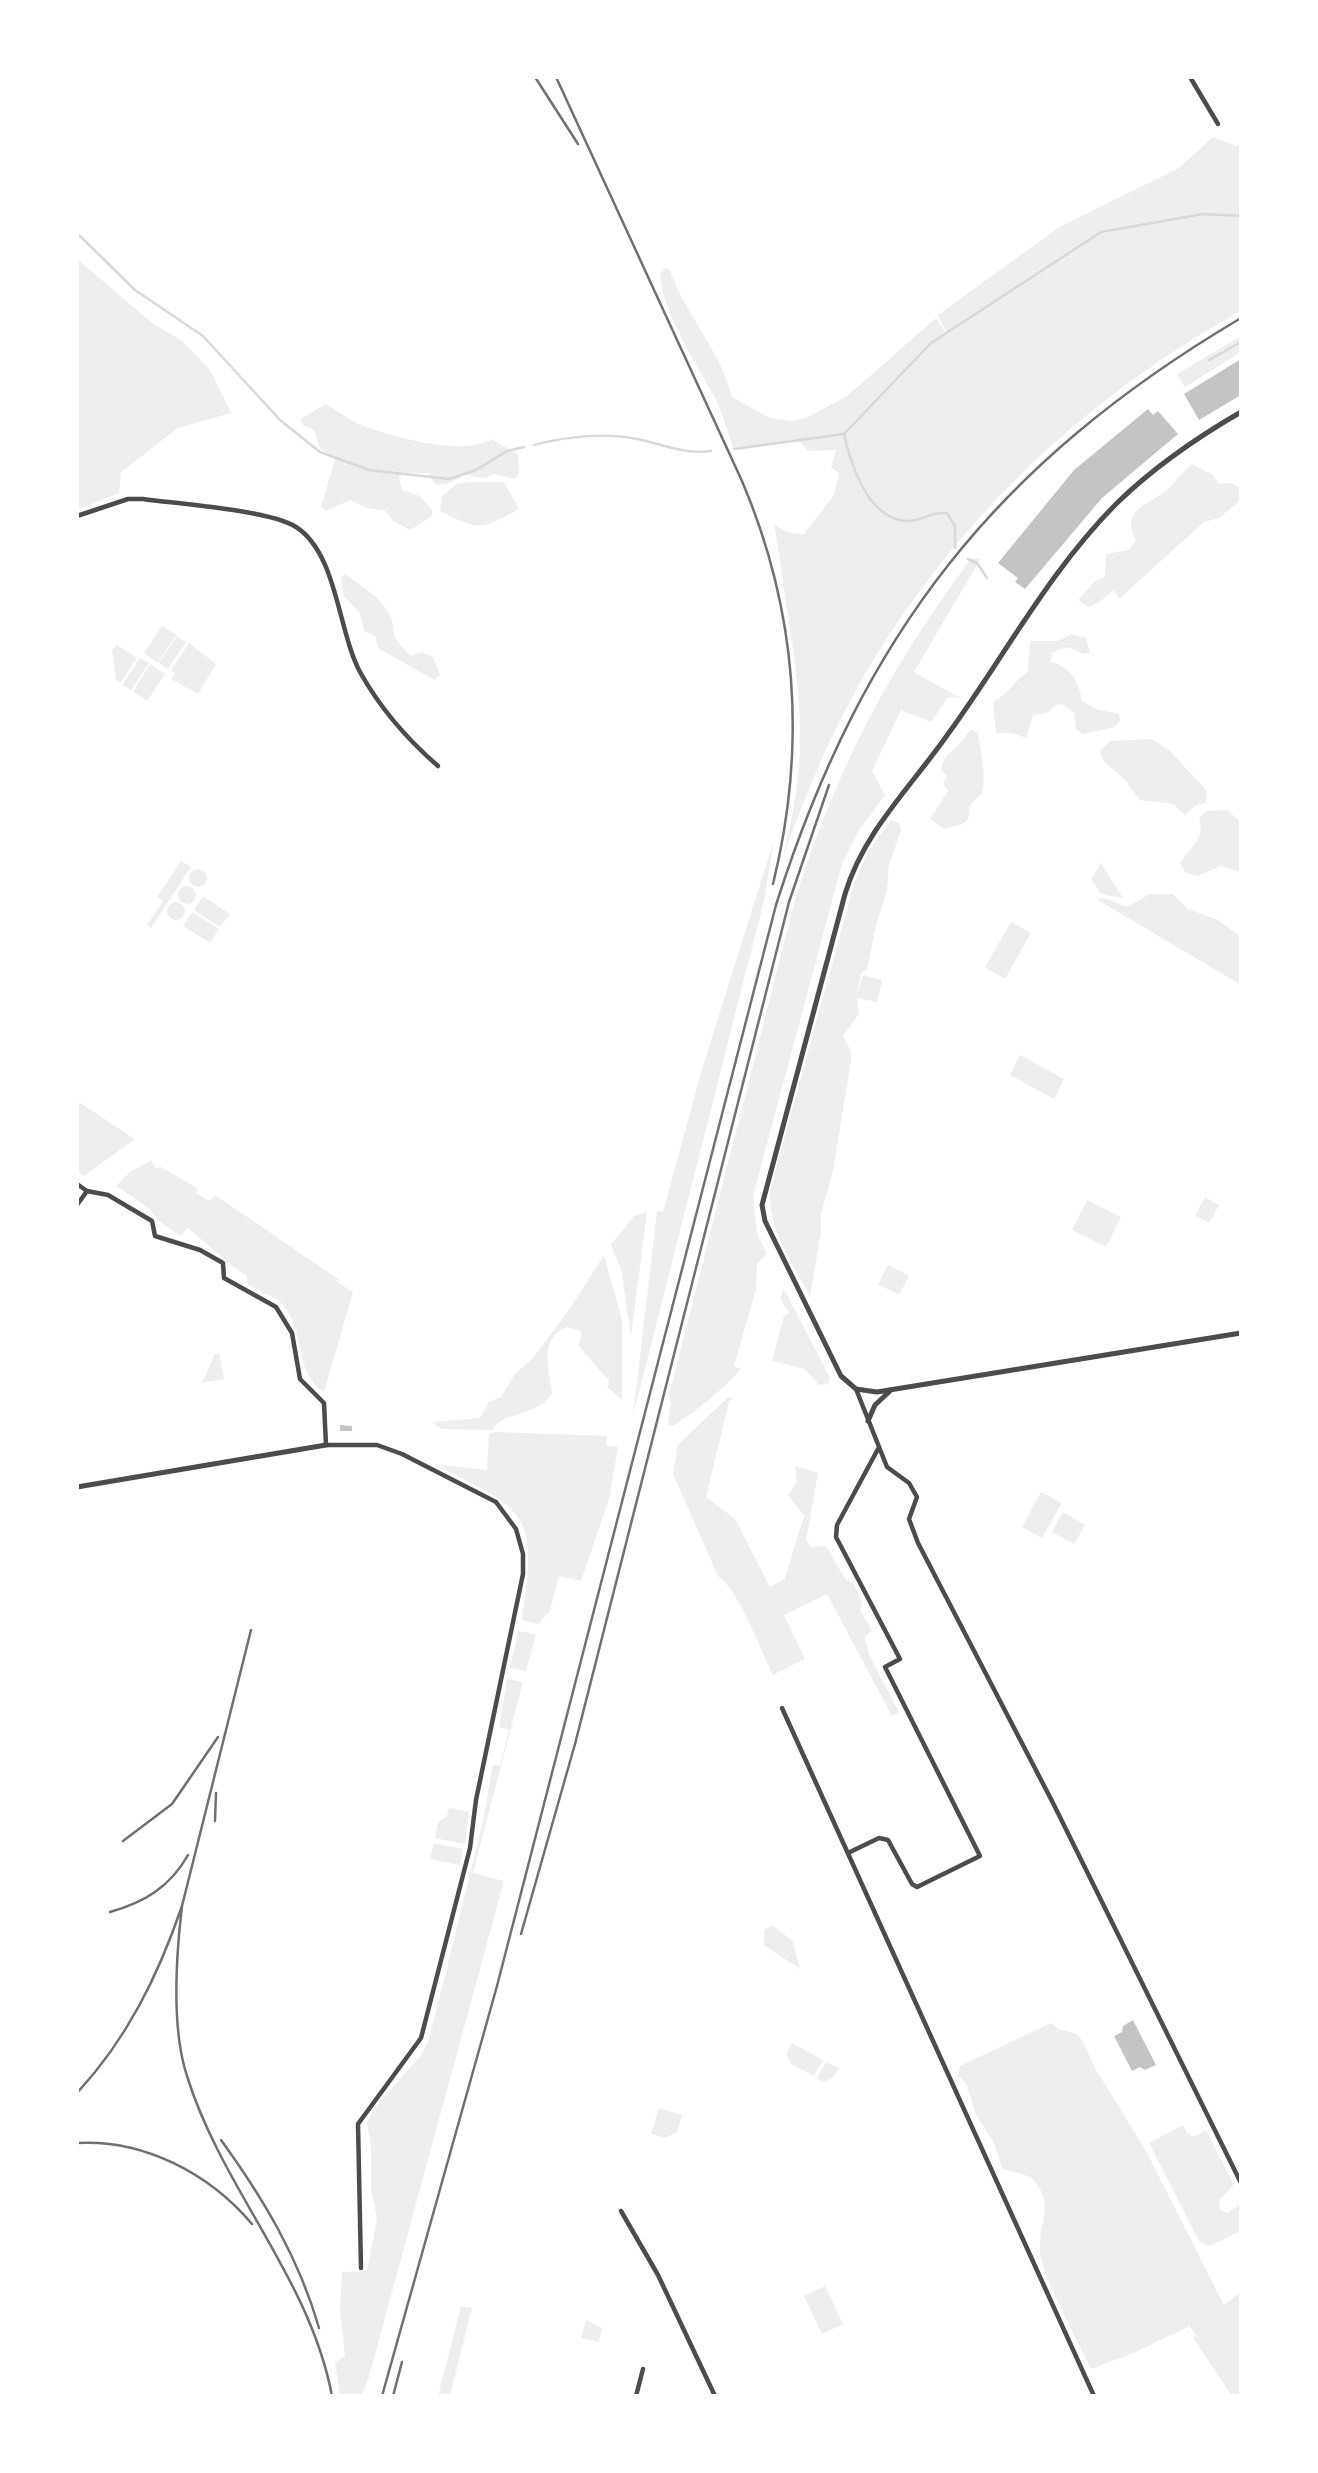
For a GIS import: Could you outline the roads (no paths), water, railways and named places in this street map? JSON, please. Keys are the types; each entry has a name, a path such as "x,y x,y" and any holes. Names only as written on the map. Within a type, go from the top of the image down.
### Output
{"street":[{"path":"1190,77 1217,124"},
{"path":"1241,412 1200,436 1163,463 1118,503 1085,539 1034,605 940,746 876,828 855,864 762,1205 771,1233 841,1376 856,1389 869,1392 891,1390 1241,1333"},
{"path":"77,516 128,499 143,499 273,518 296,527 308,537 320,555 360,671 408,740 438,766"},
{"path":"77,1184 87,1191 108,1195 152,1221 155,1236 200,1250 223,1264 224,1279 276,1307 292,1333 300,1379 324,1403 326,1445"},
{"path":"77,1205 87,1191"},
{"path":"856,1389 878,1449 892,1473 915,1490 918,1497 909,1524 1053,1803 1241,2183"},
{"path":"868,1421 875,1405 891,1390"},
{"path":"77,1487 326,1445 359,1444 390,1449 485,1495 510,1517 523,1554 523,1574 476,1800 474,1829 433,1999 421,2038 411,2056 358,2124 361,2268"},
{"path":"850,1852 879,1838 888,1840 912,1884 917,1887 980,1856 885,1667 900,1659 836,1537 838,1525 878,1449"},
{"path":"782,1708 850,1852 1094,2396"},
{"path":"621,2211 658,2275 715,2396"},
{"path":"636,2396 643,2369"}],"waterway":[{"path":"844,434 931,343 1101,232 1203,214 1241,216"},
{"path":"77,233 135,290 203,336 280,420 320,452 369,470 449,479 476,470 507,451 524,447"},
{"path":"1209,360 1241,342"},
{"path":"844,434 856,474 871,500 892,518 906,521 947,513 955,526 955,548"},
{"path":"734,449 844,434"},
{"path":"534,445 574,437 616,436 684,450 711,451"},
{"path":"968,559 977,563 987,578"}],"railway":[{"path":"535,77 578,144"},
{"path":"556,77 742,481 761,531 775,580 791,680 793,731 784,832 773,884"},
{"path":"382,2396 497,1986 776,905 811,808 850,719 896,638 949,564 1009,496 1077,433 1154,374 1241,318"},
{"path":"521,1934 575,1744 789,902 829,785"},
{"path":"77,2093 126,2029 173,1932 182,1906 251,1630"},
{"path":"123,1841 172,1804 218,1737"},
{"path":"215,1821 216,1793"},
{"path":"110,1912 155,1892 173,1876 188,1855"},
{"path":"182,1906 177,2014 187,2076 221,2157 305,2312 321,2353 332,2396"},
{"path":"221,2140 251,2184 290,2253 319,2328"},
{"path":"77,2143 126,2147 173,2163 216,2189 252,2224"},
{"path":"393,2396 402,2362"}]}
